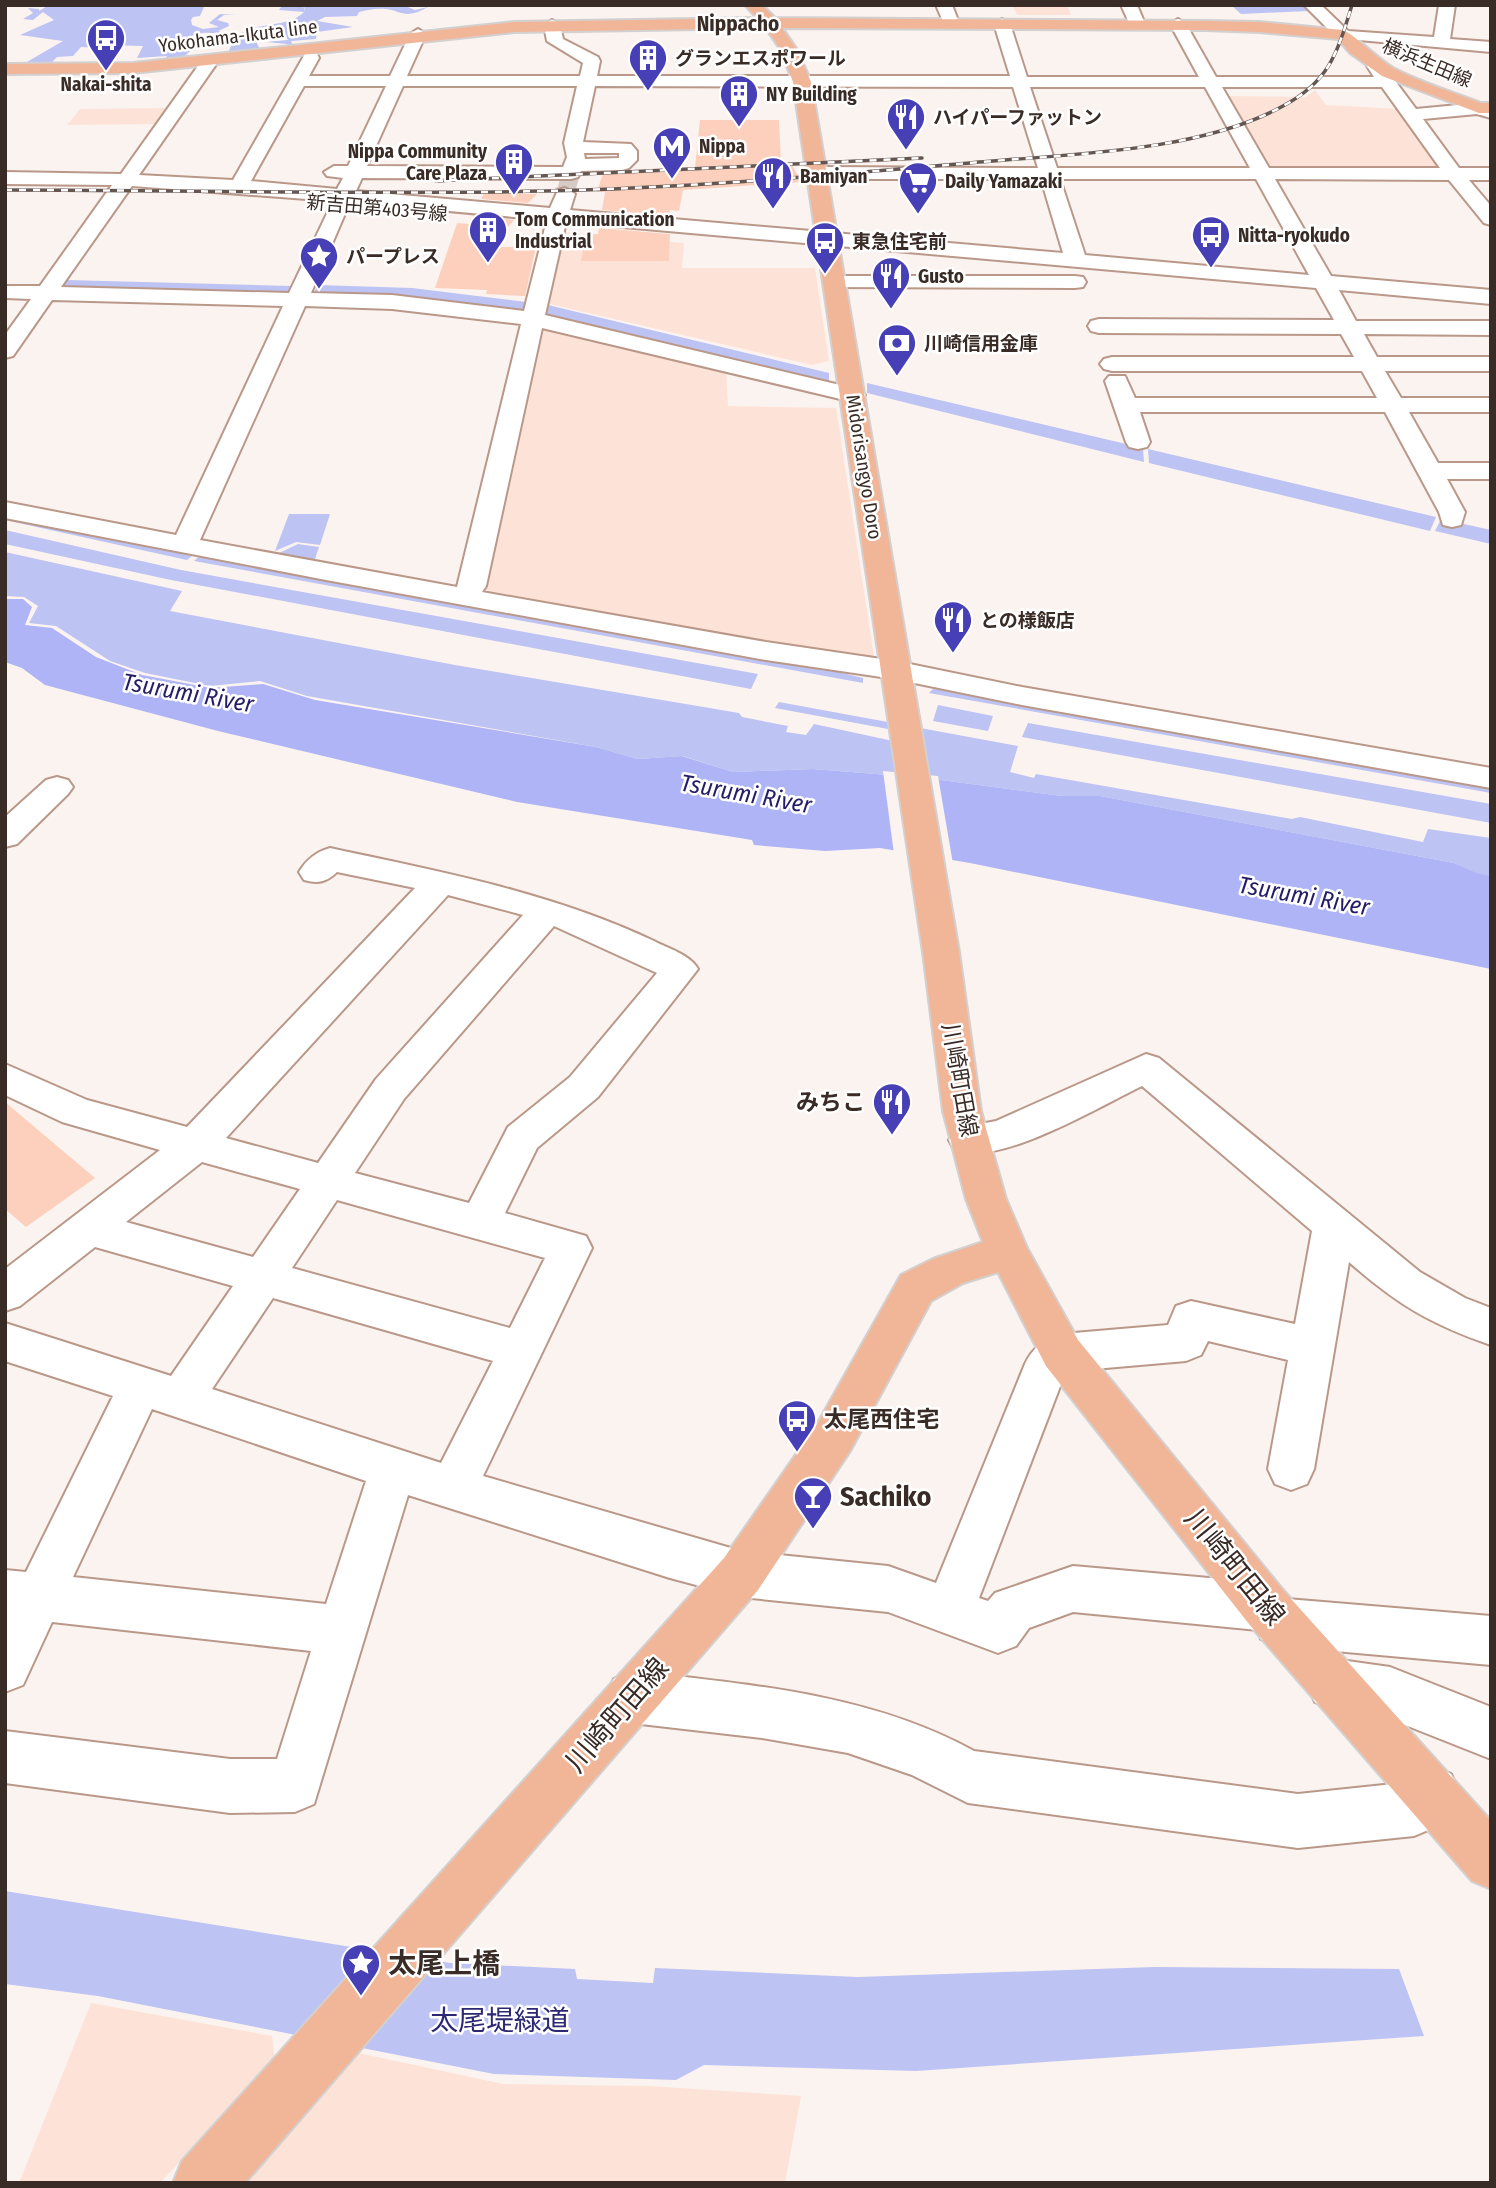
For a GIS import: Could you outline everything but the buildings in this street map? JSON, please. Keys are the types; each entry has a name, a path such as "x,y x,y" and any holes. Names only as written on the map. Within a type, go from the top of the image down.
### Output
{"main road":[{"name":"Midorisangyo Doro","path":"753,5 770,23 797,65 802,82 830,243 939,943"},
{"name":"Yokohama-Ikuta line","path":"6,70 108,71 209,63 418,34 436,25 770,23"},
{"path":"770,23 1178,24 1277,27 1343,35"},
{"name":"横浜生田線","path":"1343,35 1375,66 1487,109"},
{"name":"川崎町田線","path":"939,943 956,1075 969,1140 986,1199 1008,1252 1062,1353 1272,1614 1491,1862"},
{"name":"川崎町田線","path":"204,2183 741,1574 834,1437 905,1303 916,1289 928,1280 956,1268 1008,1252"}],"street":[{"path":"465,597 472,586 566,186 592,61 555,41 571,5"},
{"path":"944,5 951,23"},
{"path":"1129,5 1138,24"},
{"path":"1312,5 1343,35 1491,47"},
{"path":"1441,42 1447,5"},
{"path":"1002,24 1138,442"},
{"path":"1178,24 1430,471 1452,512 1452,519"},
{"path":"181,545 192,528 418,34"},
{"path":"243,178 317,47"},
{"path":"5,351 209,63"},
{"path":"1375,66 1454,174 1491,219"},
{"path":"298,81 1387,82"},
{"path":"1412,115 1487,109"},
{"path":"243,178 308,172 355,172 566,186"},
{"path":"817,173 1491,174"},
{"name":"新吉田第403号線","path":"5,178 205,182 243,178 343,200"},
{"name":"新吉田第403号線","path":"5,196 343,200 566,186 830,243 1080,270"},
{"path":"836,282 1080,270 1491,297"},
{"path":"1325,286 1491,306"},
{"path":"5,292 392,302 533,319 853,394"},
{"path":"1099,326 1491,328"},
{"path":"1112,364 1491,365"},
{"path":"1125,405 1491,405"},
{"path":"1430,471 1491,471"},
{"path":"5,510 181,545 766,651 897,684 1022,696 1491,778"},
{"path":"5,836 57,787"},
{"path":"316,872 330,859 440,883 547,911 612,936 680,969 584,1087 522,1138 479,1223"},
{"path":"5,1293 194,1146 440,883"},
{"path":"5,1667 22,1595 161,1392 264,1277 390,1089 547,911"},
{"path":"969,1140 1002,1135 1146,1069 1405,1285 1450,1311 1491,1327"},
{"path":"5,1078 76,1112 571,1248 453,1488"},
{"path":"1291,1469 1335,1226"},
{"path":"88,1228 522,1350"},
{"path":"949,1611 1046,1364 1062,1353 1186,1342 1191,1320 1313,1347"},
{"path":"5,1342 453,1488 670,1555 741,1574 888,1589 998,1629 1012,1610 1073,1589 1491,1641"},
{"path":"5,1757 230,1786 295,1785 393,1468"},
{"path":"22,1595 343,1630"},
{"path":"1333,1685 1391,1693 1491,1733"},
{"path":"632,1698 817,1721 868,1732 943,1760 968,1777 1298,1821 1414,1809 1432,1793"}],"shaded area":[{"path":"1012,5 1067,5 1071,15 1017,15"},
{"path":"1315,90 1326,105 1400,109 1440,171 1269,171 1225,96 1306,97"},
{"path":"171,108 159,124 67,125 80,109"},
{"path":"562,232 684,243 682,268 815,268 829,361 812,365 545,303"},
{"path":"540,325 726,369 728,406 836,408 874,657 801,649 481,594"},
{"path":"91,2003 272,2036 275,2061 160,2183 19,2183"},
{"path":"354,2052 503,2084 649,2086 801,2096 785,2183 238,2183"}],"green space":[{"path":"49,5 208,5 200,16 191,20 192,25 203,29 219,27 209,23 220,14 236,15 224,15 217,20 228,23 229,26 218,31 228,34 197,34 182,43 220,43 225,38 222,47 196,45 179,62 164,63 167,56 137,58 143,46 104,45 100,48 81,47 73,56 57,57 52,62 20,66 63,41 20,35 54,20 43,12 33,20 23,19 33,13 28,8 39,11"},
{"path":"275,5 303,5 305,12 304,5 403,5 415,10 428,7 409,14 378,9 359,12 357,16 325,17 317,21 353,27 317,32 318,29 295,30 292,36 301,31 317,33 316,39 291,41 294,48 289,48 287,44 266,42 288,40 283,31 261,33 258,36 261,38 255,39 261,52 227,55 238,36 245,31 289,21 304,12 279,10 282,6"},
{"path":"1231,5 1302,5 1308,11 1241,14"},
{"path":"66,280 291,286 287,297 58,290"},
{"path":"318,285 412,288 526,302 526,313 311,297"},
{"path":"548,305 829,373 829,386 543,318"},
{"path":"867,383 1143,448 1144,462 867,393"},
{"path":"1148,449 1436,517 1430,531 1149,463"},
{"path":"289,514 330,514 320,545 296,542 275,551"},
{"path":"5,516 170,548 168,550 192,556 187,560 5,520"},
{"path":"1441,519 1491,530 1491,544 1435,531"},
{"path":"5,530 181,570 758,674 751,689 171,580 5,544"},
{"path":"298,544 319,547 314,562 275,555"},
{"path":"5,552 182,591 170,611 455,665 739,713 742,717 788,726 786,732 806,735 814,724 921,747 915,734 775,708 779,702 1018,746 1010,772 1034,778 1036,774 1292,819 1300,817 1423,842 1428,829 1491,838 1491,876 1476,874 1454,863 1100,796 1062,796 926,778 813,769 733,772 683,756 638,759 596,747 307,696 260,681 210,686 145,673 110,661 56,626 29,623 38,606 24,597 5,596"},
{"path":"202,554 789,660 863,678 863,683 194,561"},
{"path":"937,685 1491,785 1491,793 929,693"},
{"path":"938,705 993,716 988,731 933,721"},
{"path":"1028,723 1491,804 1491,823 1022,737"},
{"name":"太尾堤緑道","path":"5,1891 450,1963 575,1969 577,1979 653,1983 655,1968 858,1977 1154,1967 1399,1969 1424,2036 916,2071 704,2065 676,2080 494,2074 98,1996 5,1984"}],"water":[{"name":"Tsurumi River","path":"5,599 23,599 32,607 25,625 52,628 96,657 142,675 211,688 263,684 315,700 596,747 638,759 682,756 733,772 813,769 926,778 1062,796 1100,796 1454,863 1476,873 1491,876 1491,969 970,863 880,848 825,851 754,845 752,840 517,802 218,731 45,685 22,668 5,662"}],"pier":[{"path":"883,771 938,776 953,864 894,854"}],"tunnel":[{"path":"566,191 571,173"},
{"path":"565,194 566,190"}],"railway":[{"path":"5,190 410,193 545,191 705,184 1130,149 1212,133 1249,122 1299,96 1322,76 1330,64 1342,38 1352,5"},
{"path":"436,181 922,158"}],"place":[{"name":"Nakai-shita","path":"106,72"},
{"name":"グランエスポワール","path":"648,92"},
{"name":"NY Building","path":"739,128"},
{"name":"ハイパーファットン","path":"906,151"},
{"name":"Nippa","path":"672,180"},
{"name":"Nippa Community Care Plaza","path":"514,196"},
{"name":"Bamiyan","path":"773,210"},
{"name":"Daily Yamazaki","path":"918,215"},
{"name":"Tom Communication Industrial","path":"488,264"},
{"name":"Nitta-ryokudo","path":"1211,269"},
{"name":"東急住宅前","path":"825,275"},
{"name":"パープレス","path":"319,290"},
{"name":"Gusto","path":"891,310"},
{"name":"川崎信用金庫","path":"897,377"},
{"name":"との様飯店","path":"953,654"},
{"name":"みちこ","path":"892,1136"},
{"name":"太尾西住宅","path":"797,1453"},
{"name":"Sachiko","path":"813,1530"},
{"name":"太尾上橋","path":"361,1997"}],"district":[{"name":"Nippacho","path":"738,24"}]}
